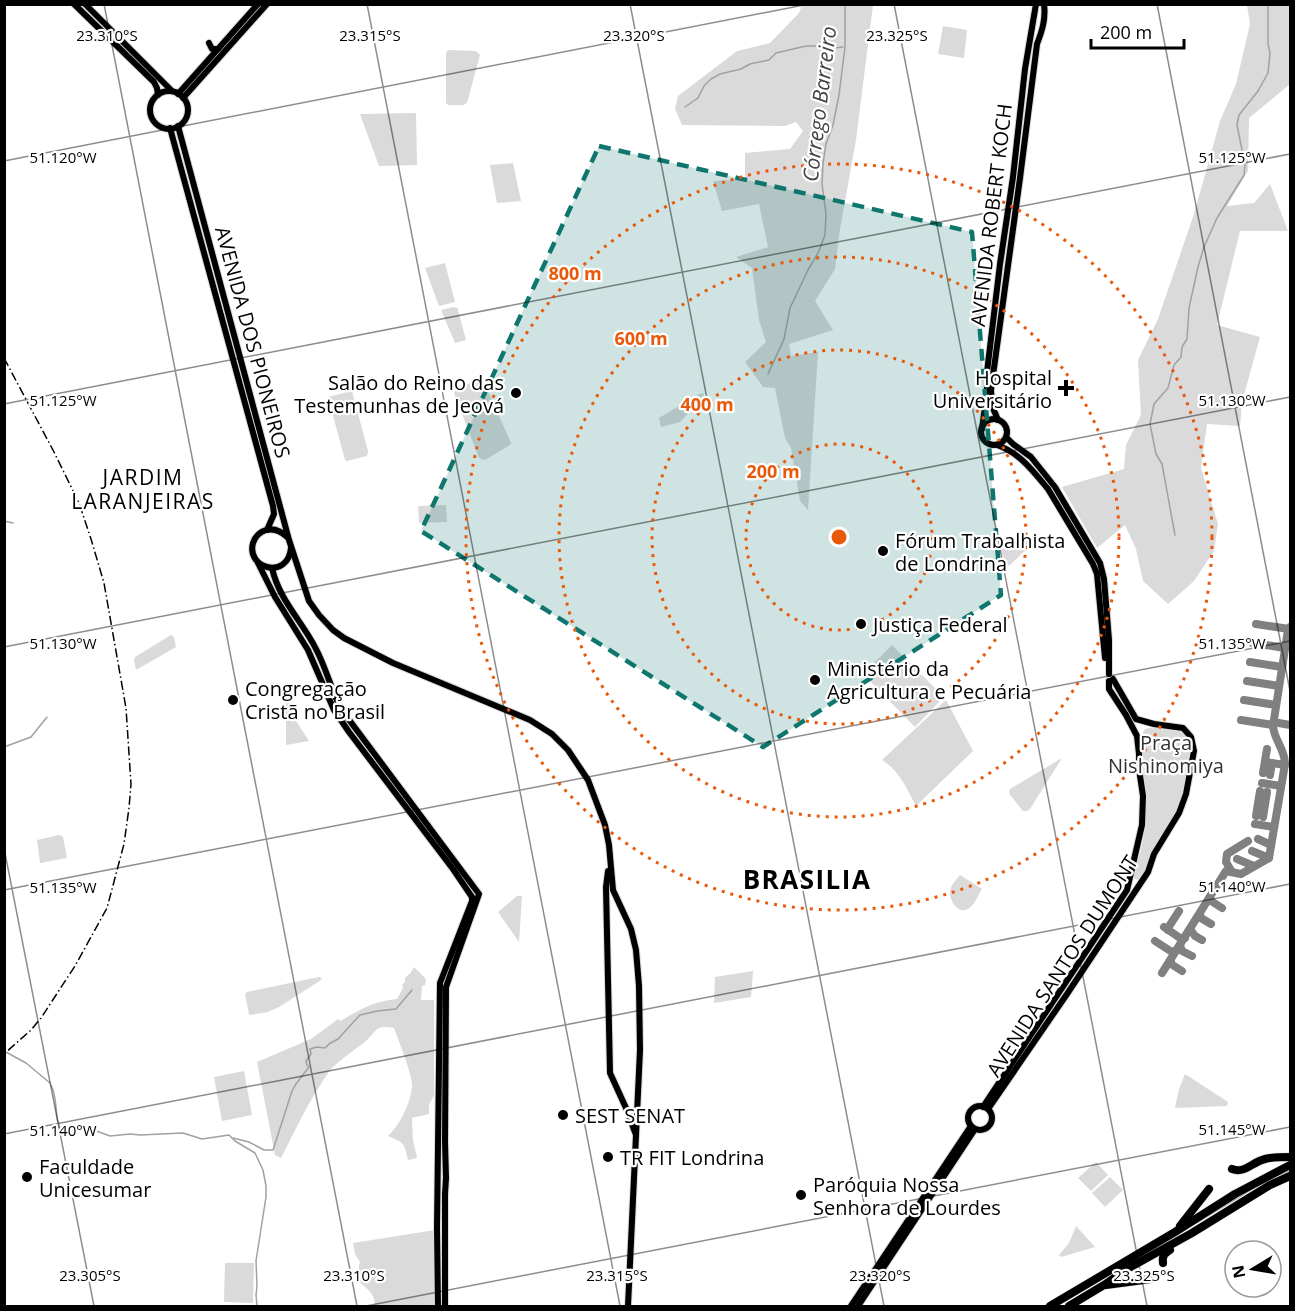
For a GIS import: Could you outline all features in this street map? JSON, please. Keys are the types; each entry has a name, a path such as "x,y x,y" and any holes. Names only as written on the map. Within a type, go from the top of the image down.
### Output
{"highway":[{"path":"1232,1169 1241,1171 1257,1161 1290,1157"},
{"path":"1050,1306 1253,1183 1290,1166"},
{"path":"1069,1306 1127,1269 1192,1233 1270,1185 1290,1176"},
{"path":"1175,1232 1209,1189"},
{"path":"1163,1263 1164,1254 1192,1233"},
{"path":"1104,1285 1151,1279"}],"main road":[{"path":"74,4 154,82 158,95"},
{"path":"85,4 178,95 187,107 184,121 178,126 170,128 159,126 152,117 151,105 163,92 178,95"},
{"path":"178,95 258,4"},
{"path":"178,95 267,4"},
{"name":"AVENIDA ROBERT KOCH","path":"998,420 991,400 990,375 1000,264 1013,177 1025,69 1036,4"},
{"name":"AVENIDA ROBERT KOCH","path":"982,429 1037,44 1045,13 1044,4"},
{"path":"1034,14 1045,13"},
{"path":"210,43 212,49 218,49"},
{"name":"AVENIDA DOS PIONEIROS","path":"178,126 290,542 309,601 333,630 344,638 393,663 530,720 552,734 568,750 588,780 605,825 610,856"},
{"name":"AVENIDA DOS PIONEIROS","path":"170,128 273,506 274,514 267,530"},
{"path":"997,445 1006,437 1005,425 998,420 990,420 983,425 982,429 982,436 986,442 1007,449 1025,461 1053,498 1093,564 1097,574 1099,633 1110,677"},
{"path":"1006,437 1031,457 1055,487 1100,563 1104,579 1110,677"},
{"path":"258,563 272,568 282,566 286,562 291,551 290,542 282,532 267,530 258,535 253,544 253,554 275,597 308,650 334,710 465,885 472,901 440,983 438,1306"},
{"path":"286,562 298,566"},
{"path":"272,568 280,594 315,648 341,709 479,894 446,987 445,1306"},
{"path":"1109,661 1117,662"},
{"name":"AVENIDA SANTOS DUMONT","path":"986,1108 1127,890 1138,844 1143,814 1143,796 1137,736 1129,713 1110,677"},
{"name":"AVENIDA SANTOS DUMONT","path":"986,1108 1148,872 1154,854 1182,807 1194,751 1191,737 1183,728 1136,720 1129,713"},
{"path":"1137,736 1144,727 1154,724"},
{"path":"610,856 606,887 610,1073 637,1138"},
{"path":"610,856 613,890 631,929 636,951 639,986 638,1119 628,1306"},
{"path":"1129,881 1140,883"},
{"path":"606,887 613,890"},
{"path":"1127,890 1131,892 1128,902"},
{"path":"607,910 613,906 623,913"},
{"path":"626,1108 638,1106"},
{"path":"975,1107 986,1108 992,1115 989,1127 982,1130 973,1127 968,1119 970,1112 975,1107"},
{"path":"630,1118 638,1119"},
{"path":"851,1306 973,1127"},
{"path":"858,1306 973,1127"}],"highlighted area":[{"path":"599,146 972,232 1001,595 763,747 421,531"}],"green space":[{"path":"802,5 873,5 856,140 835,269 815,301 833,330 789,344 791,356 818,352 808,510 800,501 791,448 785,438 775,388 763,387 745,362 766,342 759,320 752,268 736,257 768,247 759,204 722,211 713,181 745,179 745,153 790,149 803,131 796,122 785,126 682,125 675,109 678,96 737,51 770,43 799,13"},
{"path":"1247,5 1290,5 1290,85 1249,118 1248,171 1227,206 1254,203 1270,184 1288,231 1240,231 1217,325 1260,337 1242,402 1240,426 1207,424 1201,468 1218,524 1214,551 1194,581 1168,604 1143,581 1136,549 1125,525 1097,548 1062,487 1124,469 1126,445 1141,415 1138,360 1158,319 1194,214 1220,121 1236,84 1250,24"},
{"path":"943,26 967,30 964,58 938,54"},
{"path":"448,50 476,51 480,55 467,103 463,105 446,103 446,53"},
{"path":"416,113 417,165 379,166 360,114"},
{"path":"513,163 521,201 497,203 490,165"},
{"path":"445,263 455,302 439,306 425,268"},
{"path":"458,308 466,340 455,343 441,310"},
{"path":"480,379 483,380 511,443 485,460 479,458 454,393 456,389"},
{"path":"352,391 368,451 367,456 347,461 328,397"},
{"path":"704,393 703,398 680,422 661,427 659,418"},
{"path":"446,505 447,522 419,523 418,506"},
{"path":"1026,534 1032,544 1009,566 999,550"},
{"path":"171,635 174,637 176,647 136,670 135,657"},
{"path":"892,645 944,697 915,727 863,674"},
{"path":"946,700 973,751 916,806 898,774 882,760"},
{"path":"288,701 296,721 309,741 286,745 286,702"},
{"name":"Praça Nishinomiya","path":"1145,729 1181,732 1189,740 1191,747 1182,803 1140,880 1135,879 1133,875 1142,843 1145,820 1146,802 1141,744"},
{"path":"1062,758 1030,809 1023,811 1010,795 1010,789"},
{"path":"59,835 63,837 67,858 40,863 37,840"},
{"path":"960,875 982,889 972,905 964,910 956,907 950,895 951,887"},
{"path":"517,896 522,896 519,942 498,912"},
{"path":"414,967 426,979 425,985 422,986 421,1000 434,1000 434,1095 429,1105 429,1114 412,1118 417,1158 408,1160 402,1144 388,1136 404,1113 410,1099 412,1081 394,1028 384,1027 378,1029 331,1069 310,1102 281,1158 275,1155 257,1062 311,1039 338,1019 340,1021 374,1004 397,999 405,978"},
{"path":"753,971 751,997 714,1003 715,977"},
{"path":"322,978 321,980 279,1007 268,1012 249,1014 245,994 247,992"},
{"path":"244,1071 252,1115 222,1121 214,1077"},
{"path":"1185,1074 1228,1102 1227,1106 1175,1108"},
{"path":"1096,1162 1108,1175 1091,1191 1078,1178"},
{"path":"1110,1177 1123,1190 1105,1207 1092,1193"},
{"path":"1076,1226 1095,1247 1061,1257 1059,1255 1069,1243"},
{"path":"435,1230 436,1306 375,1306 371,1293 358,1278 360,1262 355,1254 353,1243"},
{"path":"225,1263 254,1263 253,1303 224,1302"}],"waterway":[{"name":"Córrego Barreiro","path":"768,374 784,339 790,308 825,235 823,164 839,95 845,47 845,4"},
{"path":"1175,535 1162,464 1156,454 1150,424 1154,404 1168,388 1174,365 1181,357 1182,347 1187,339 1189,308 1204,247 1217,218 1244,175 1245,165 1237,125 1239,115 1258,91 1268,73 1270,53 1268,4"},
{"path":"685,107 698,98 704,86 711,79 720,74 769,60 776,53 806,46 825,49 843,47"},
{"path":"4,521 13,523"},
{"path":"4,747 31,737 47,717"},
{"path":"233,1138 249,1142 264,1150 273,1150 292,1091 309,1067 306,1061 311,1054 310,1049 325,1048 338,1039 360,1015 396,1009 412,990"},
{"path":"4,1051 26,1063 50,1083"},
{"path":"51,1085 58,1122 63,1133 91,1129 110,1136 183,1133 202,1139 229,1135 255,1153 263,1170 266,1186 256,1261 257,1306"},
{"path":"1266,1182 1290,1170"},
{"path":"1196,1223 1259,1185"}],"taxiway":[{"path":"1256,624 1289,629"},
{"path":"1162,973 1226,871 1241,874 1269,858 1285,764 1273,726 1290,627"},
{"path":"1253,643 1285,648"},
{"path":"1250,662 1282,667"},
{"path":"1247,681 1279,686"},
{"path":"1244,700 1276,705"},
{"path":"1241,720 1273,725"},
{"path":"1273,722 1290,725"},
{"path":"1263,773 1267,749"},
{"path":"1265,762 1285,765"},
{"path":"1270,775 1272,763"},
{"path":"1262,783 1281,786"},
{"path":"1256,816 1260,791"},
{"path":"1263,817 1267,792"},
{"path":"1255,824 1274,827"},
{"path":"1258,839 1271,845"},
{"path":"1232,872 1226,862 1227,854 1248,841"},
{"path":"1252,851 1269,858"},
{"path":"1237,859 1254,866"},
{"path":"1210,897 1211,901 1222,908"},
{"path":"1168,930 1179,911"},
{"path":"1200,914 1201,918 1211,924"},
{"path":"1164,927 1180,938 1185,938"},
{"path":"1190,929 1202,940"},
{"path":"1155,941 1172,952 1177,950"},
{"path":"1180,945 1182,951 1192,956"},
{"path":"1171,960 1171,964 1182,971"}],"railway":[{"path":"4,358 79,503 91,539 104,583 126,708 131,784 124,844 107,908 75,966 41,1018 4,1054"}],"place":[{"name":"Hospital Universitário","path":"1066,388"},
{"name":"Salão do Reino das Testemunhas de Jeová","path":"516,393"},
{"name":"Fórum Trabalhista de Londrina","path":"883,551"},
{"name":"Justiça Federal","path":"861,624"},
{"name":"Ministério da Agricultura e Pecuária","path":"815,680"},
{"name":"Congregação Cristã no Brasil","path":"233,700"},
{"name":"SEST SENAT","path":"563,1115"},
{"name":"TR FIT Londrina","path":"608,1157"},
{"name":"Faculdade Unicesumar","path":"27,1177"},
{"name":"Paróquia Nossa Senhora de Lourdes","path":"801,1195"}],"district":[{"name":"JARDIM LARANJEIRAS","path":"143,489"},
{"name":"BRASILIA","path":"807,879"}]}
